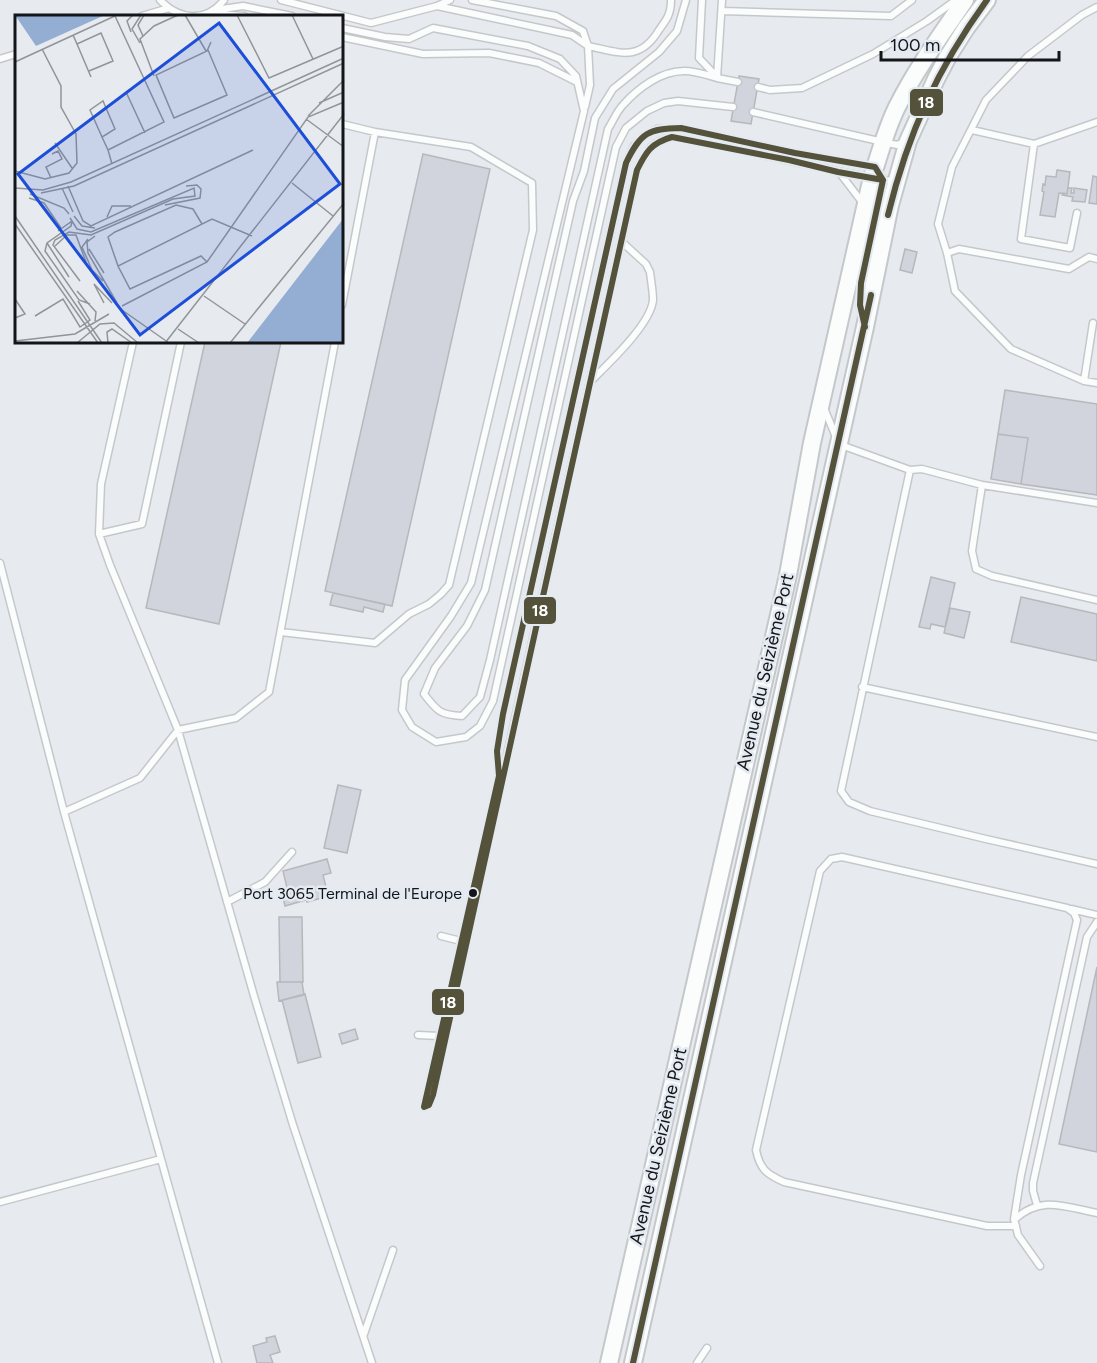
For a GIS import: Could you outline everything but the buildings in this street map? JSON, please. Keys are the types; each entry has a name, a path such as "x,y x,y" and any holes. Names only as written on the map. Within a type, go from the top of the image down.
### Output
{"main road":[{"name":"Avenue du Seizième Port","path":"633,1363 865,327 890,205 882,176 883,142 897,107 917,71 965,0"},
{"name":"Avenue du Seizième Port","path":"609,1363 788,575 812,443 865,205 882,176 908,141 947,58 987,0"}],"lane":[{"path":"160,0 169,8 184,15"},
{"path":"211,11 224,0"},
{"path":"281,0 340,15"},
{"path":"344,16 371,23 437,6 450,0"},
{"path":"472,0 556,16 583,31 588,46 590,85 471,584 452,616 405,681 402,710 411,727 436,742 466,737 480,726 493,701 616,147 626,128 647,111 664,103 678,101 733,107"},
{"path":"437,6 572,34 588,46 624,53 642,50 656,35 671,13 671,0"},
{"path":"686,0 677,31 659,52 613,89 595,118 584,171 573,201 485,590 467,626 435,668 424,694 434,708 447,715 462,716 480,697 608,129 622,105 645,85 664,75 683,71 738,82"},
{"path":"702,0 699,58 717,78"},
{"path":"717,78 722,0"},
{"path":"722,11 891,16 912,0"},
{"path":"758,87 770,90 802,88 873,54 956,0"},
{"path":"200,15 243,6 286,15"},
{"path":"1097,7 1082,15 1028,56 986,100 952,167 938,224 956,291 1011,349 1084,381 1097,383"},
{"path":"145,15 169,8"},
{"path":"211,11 237,15"},
{"path":"344,28 385,37 409,39 433,28 528,46 560,59 576,76 584,111"},
{"path":"344,37 423,54 489,54 539,63 577,82"},
{"path":"0,59 15,54"},
{"path":"753,112 897,145 908,141"},
{"path":"972,130 1034,144 1097,122"},
{"path":"280,632 375,644 409,615 429,604 448,585 533,230 532,183 471,147 375,132 344,124"},
{"path":"882,176 795,153 681,128 657,129 644,136 634,146 626,163 503,714 497,751 501,777 424,1107 429,1105 433,1095 501,777 638,170 647,151 658,140 672,137 838,172 882,176"},
{"path":"344,295 375,132"},
{"path":"1034,144 1021,239 1070,248 1077,213"},
{"path":"838,172 865,205"},
{"path":"590,382 629,343 653,302 650,272 646,264 622,242"},
{"path":"947,254 959,249 1069,270 1089,257 1097,258"},
{"path":"1084,381 1093,323"},
{"path":"133,344 102,484 99,534 178,730 293,1125 372,1363"},
{"path":"99,534 142,524 181,344"},
{"path":"64,812 140,778 178,730 236,718 269,692 335,344"},
{"path":"821,401 838,444 910,470 922,469 982,485 1097,503"},
{"path":"910,470 841,791 849,802 870,810 1097,864"},
{"path":"982,485 972,551 976,569 992,576 1097,600"},
{"path":"0,563 64,812 218,1363"},
{"path":"862,687 1097,737"},
{"path":"227,902 265,882 292,852"},
{"path":"1097,915 842,857 831,859 820,871 756,1150 759,1163 764,1170 784,1182 987,1226 1015,1223 1025,1210 1048,1203 1097,1213"},
{"path":"1040,1266 1018,1235 1015,1223 1021,1175 1077,920 1067,908"},
{"path":"1037,1205 1033,1183 1087,937 1097,922"},
{"path":"441,936 461,942"},
{"path":"418,1035 440,1036"},
{"path":"0,1202 161,1159"},
{"path":"363,1335 393,1250"},
{"path":"697,1363 707,1348"}],"transit line":[{"name":"18","path":"888,215 905,157 926,103 953,51 987,0"},
{"name":"18","path":"681,128 795,153 875,167 883,180 672,137 659,142 650,149 637,170 433,1095 429,1105 424,1107 499,776 497,751 503,714 626,163 636,145 647,134 653,131 681,128"},
{"name":"18","path":"865,327 860,305 861,283 883,180"},
{"name":"18","path":"633,1363 871,295"}],"place":[{"name":"Port 3065 Terminal de l'Europe","path":"473,893"}]}
